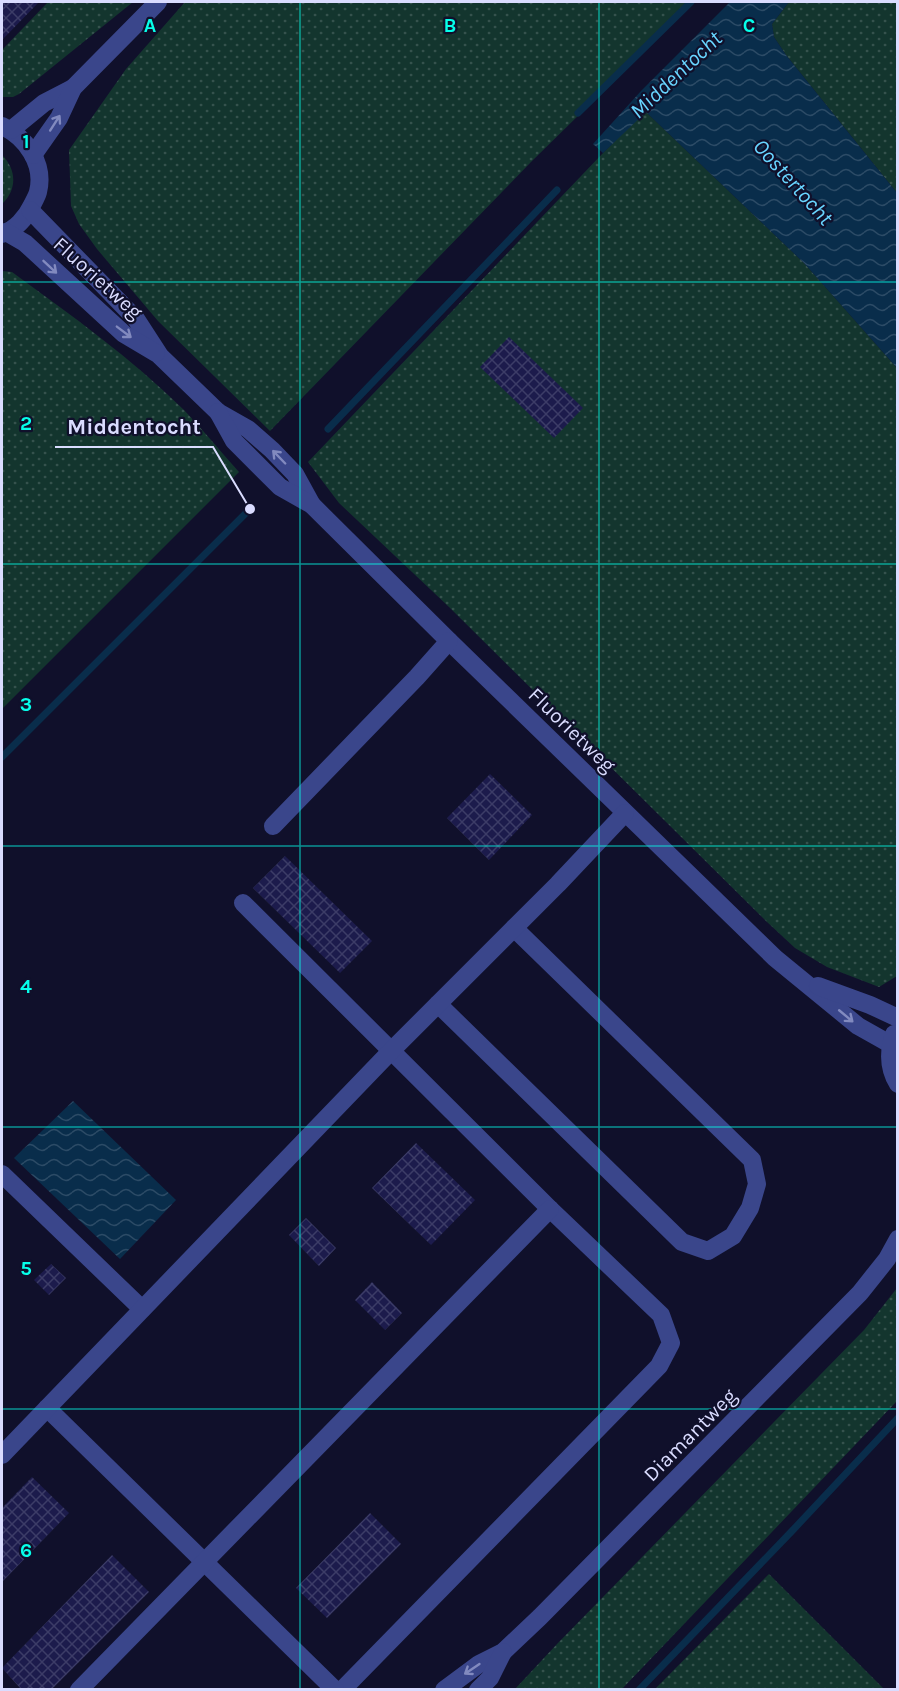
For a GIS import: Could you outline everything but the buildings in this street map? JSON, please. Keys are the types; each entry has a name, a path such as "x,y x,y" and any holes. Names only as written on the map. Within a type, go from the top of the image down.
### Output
{"street":[{"path":"4,233 21,222 30,210 38,191 39,172 33,155 23,140 6,128 44,103 73,88 158,2"},
{"path":"33,155 59,118 73,88"},
{"name":"Fluorietweg","path":"30,210 136,319 160,356"},
{"name":"Fluorietweg","path":"4,233 25,243 124,333 160,356 218,412 248,429 272,450 295,474 312,505 775,958 858,1026 890,1044"},
{"path":"273,826 449,641"},
{"path":"2,1455 391,1051 625,813"},
{"path":"243,903 550,1209 662,1315 671,1343 659,1366 342,1689"},
{"path":"438,1004 682,1242 708,1251 733,1236 750,1208 758,1184 752,1160 514,928"},
{"name":"Fluorietweg","path":"805,981 870,1005 897,1018"},
{"path":"897,1027 890,1044 889,1057 897,1084"},
{"path":"2,1174 142,1310"},
{"path":"79,1689 550,1209"},
{"name":"Diamantweg","path":"444,1689 479,1664 503,1652 625,1532 835,1319 879,1271 897,1239"},
{"path":"46,1408 335,1689"},
{"name":"Diamantweg","path":"478,1689 490,1678 503,1652"}],"green space":[{"path":"48,2 133,2 19,94 13,97 2,97 2,50"},
{"path":"185,2 694,2 531,162 270,431 158,321 97,249 79,224 71,206 69,150 126,69"},
{"path":"789,2 897,2 897,193 774,37 772,24"},
{"path":"645,111 804,263 897,368 897,976 879,987 827,967 795,948 449,607 339,503 308,462"},
{"path":"2,155 13,173 13,186 2,204"},
{"path":"2,271 12,272 143,373 184,410 239,472 2,709"},
{"path":"897,1288 897,1401 622,1689 515,1689 864,1330"},
{"path":"769,1574 884,1689 655,1689"}],"water":[{"name":"Oostertocht","path":"730,2 789,2 772,24 774,37 897,193 897,368 804,263 646,112 603,153 593,144 641,91"},
{"path":"73,1101 176,1200 120,1259 14,1158"}],"waterway":[{"name":"Middentocht","path":"578,113 691,2"},
{"name":"Middentocht","path":"328,429 557,190"},
{"name":"Middentocht","path":"2,757 250,509"},
{"path":"639,1690 898,1418"}],"place":[{"name":"Middentocht","path":"250,509"}]}
